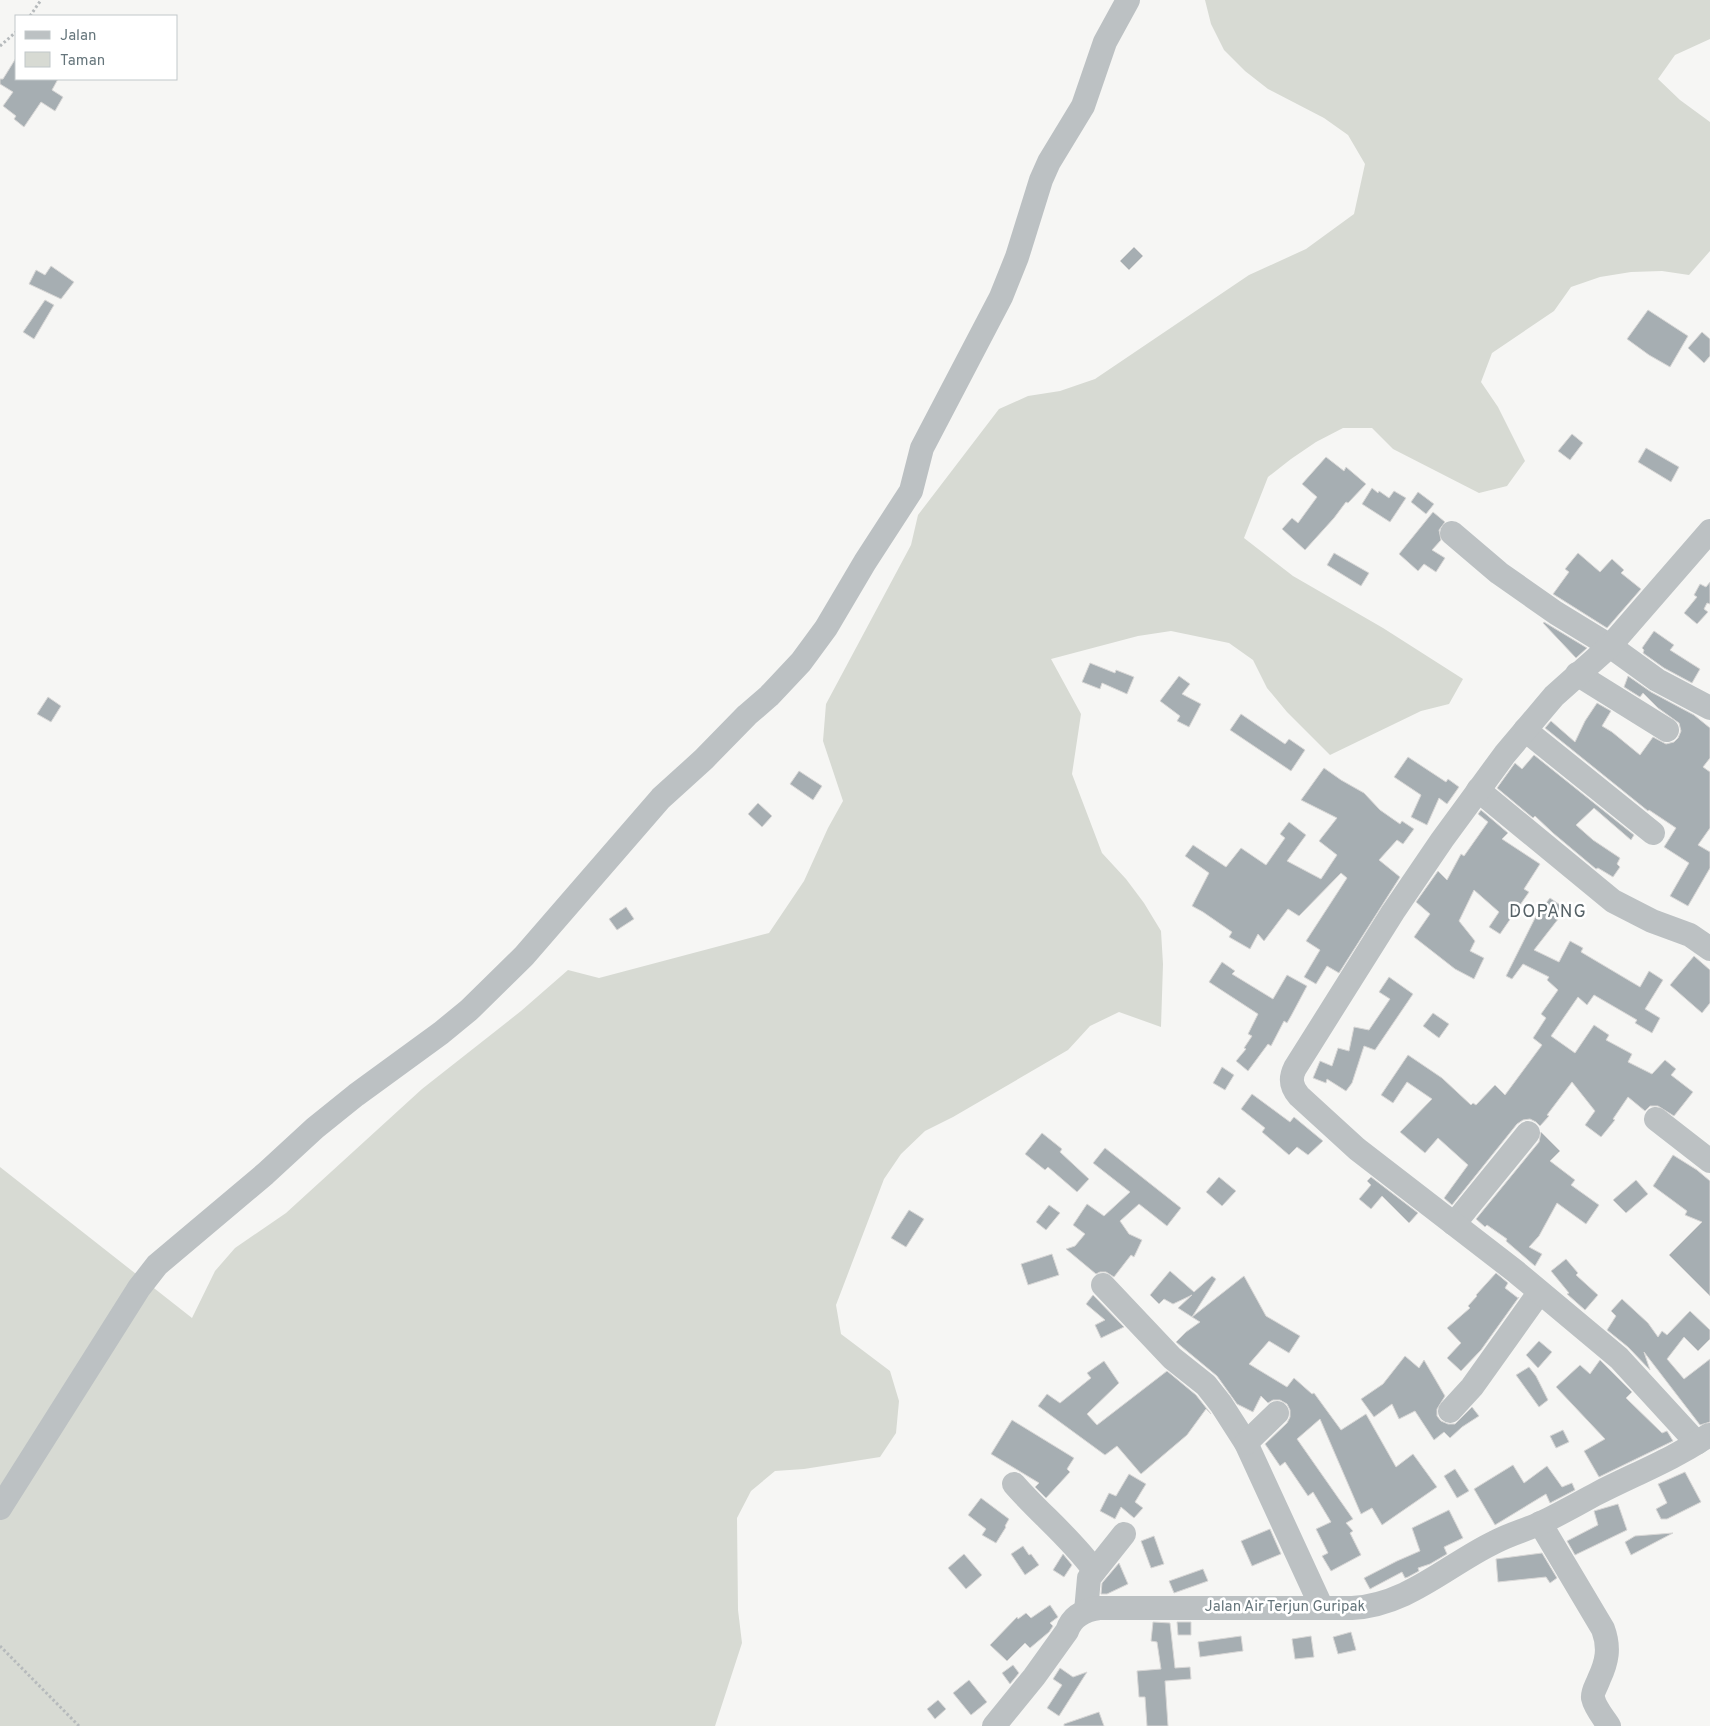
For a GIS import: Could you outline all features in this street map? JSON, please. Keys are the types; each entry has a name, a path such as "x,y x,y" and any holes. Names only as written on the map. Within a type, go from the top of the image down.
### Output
{"street":[{"path":"0,1508 139,1288 157,1265 265,1174 315,1128 469,1010 524,956 661,798 769,696 801,662 826,628 865,562 911,491 922,448 1004,290 1017,257 1041,180 1049,162 1083,106 1105,42 1128,0"},
{"path":"1703,1438 1619,1358 1515,1271 1357,1150 1299,1096 1293,1086 1292,1079 1295,1068 1392,912 1478,790 1554,696 1576,674 1610,646 1710,531"},
{"path":"1452,533 1499,573 1556,613 1610,646 1657,680 1710,708"},
{"path":"1576,674 1667,730"},
{"path":"1525,730 1653,832"},
{"path":"1478,790 1613,900 1652,921 1690,934 1710,949"},
{"path":"1656,1118 1710,1161"},
{"path":"1454,1224 1528,1133"},
{"path":"1103,1285 1172,1358 1214,1394 1246,1443 1322,1608"},
{"path":"1450,1411 1472,1387 1506,1342 1539,1293"},
{"path":"1246,1443 1277,1413"},
{"name":"Jalan Air Terjun Guripak","path":"1086,1611 1099,1608 1364,1607 1388,1602 1410,1592 1491,1543 1540,1523 1703,1438"},
{"path":"1014,1484 1094,1570"},
{"path":"1540,1523 1604,1629 1608,1644 1607,1659 1593,1696 1595,1704 1609,1726"},
{"path":"994,1726 1034,1676 1066,1631 1070,1622 1086,1611 1089,1578 1124,1534"}],"path":[{"path":"31,15 41,0"},
{"path":"0,46 15,33"},
{"path":"0,1646 79,1726"}],"green space":[{"path":"1205,0 1710,0 1710,39 1675,55 1658,79 1680,100 1710,122 1710,251 1689,275 1662,271 1631,272 1600,277 1571,287 1554,311 1492,353 1481,382 1498,407 1525,461 1507,486 1479,493 1393,449 1372,428 1343,428 1316,442 1268,477 1244,538 1293,576 1383,628 1463,679 1449,704 1421,711 1330,755 1287,712 1267,688 1253,660 1229,643 1171,631 1138,636 1051,659 1081,714 1072,774 1102,853 1126,879 1144,903 1161,931 1163,964 1161,1027 1119,1012 1090,1026 1068,1050 953,1117 925,1131 901,1154 884,1179 836,1305 841,1334 890,1371 899,1401 896,1433 880,1457 804,1469 775,1471 751,1491 737,1518 738,1610 742,1643 715,1726 0,1726 0,1167 192,1318 215,1271 235,1248 286,1213 422,1089 521,1011 568,970 599,978 769,933 804,881 828,828 843,801 823,741 826,704 911,545 918,515 999,409 1028,396 1060,391 1095,379 1249,275 1306,249 1354,214 1365,164 1348,135 1324,118 1268,89 1245,71 1224,50 1211,24"}],"building":[{"path":"15,60 15,80 57,80 52,90 63,97 55,111 41,102 24,127 14,119 16,116 3,106 13,92 0,84 0,79 3,79"},
{"path":"1134,247 1143,256 1129,270 1120,261"},
{"path":"51,266 74,282 61,299 29,284 36,270 45,275"},
{"path":"45,300 54,305 34,339 23,332"},
{"path":"1648,310 1688,336 1670,367 1627,339"},
{"path":"1702,332 1710,339 1710,356 1704,363 1688,348"},
{"path":"1572,434 1583,443 1570,460 1558,451"},
{"path":"1646,448 1679,467 1671,482 1638,462"},
{"path":"1326,457 1344,471 1346,467 1366,484 1348,503 1346,502 1305,550 1282,529 1292,518 1298,523 1317,497 1302,484"},
{"path":"1372,488 1389,498 1394,491 1406,498 1390,522 1362,504"},
{"path":"1418,492 1434,504 1426,514 1411,502"},
{"path":"1433,512 1445,522 1439,530 1441,540 1432,550 1445,558 1436,572 1424,564 1418,571 1399,554"},
{"path":"1334,553 1369,573 1361,586 1327,565"},
{"path":"1578,553 1600,572 1612,559 1624,570 1621,573 1641,589 1607,628 1553,594 1569,572 1565,569"},
{"path":"1710,582 1710,604 1707,603 1704,609 1708,612 1697,624 1684,613 1697,597 1694,595 1700,584 1706,587"},
{"path":"1544,622 1587,648 1576,658"},
{"path":"1654,631 1674,645 1670,650 1700,669 1692,683 1664,668 1643,653 1644,650 1642,648"},
{"path":"1090,663 1115,673 1116,670 1134,677 1127,694 1102,683 1100,689 1082,682"},
{"path":"1179,676 1190,684 1182,694 1201,704 1189,727 1177,721 1180,716 1160,701"},
{"path":"1628,676 1651,692 1694,715 1710,728 1710,758 1703,767 1710,772 1710,828 1698,845 1710,852 1710,868 1688,906 1670,896 1689,863 1664,847 1676,828 1648,811 1545,728 1551,721 1575,742 1585,721 1597,703 1611,711 1602,726 1640,755 1653,737 1666,744 1674,742 1681,731 1679,723 1658,708 1643,693 1640,697 1624,687"},
{"path":"48,697 61,706 51,722 37,714"},
{"path":"1241,714 1285,744 1289,739 1305,750 1291,771 1230,730"},
{"path":"1534,755 1634,835 1631,840 1594,808 1576,825 1593,840 1620,858 1617,864 1620,867 1613,877 1598,868 1596,869 1535,816 1533,818 1497,788 1515,763 1522,769"},
{"path":"1408,757 1446,782 1448,779 1459,787 1447,804 1439,798 1427,825 1411,817 1421,795 1394,777"},
{"path":"1324,768 1364,793 1380,810 1400,824 1402,821 1414,829 1403,844 1397,840 1379,860 1400,877 1339,973 1327,966 1316,984 1304,977 1320,950 1306,941 1347,878 1341,873 1299,916 1288,909 1264,941 1258,934 1250,949 1229,937 1232,932 1192,906 1209,873 1185,856 1193,845 1226,867 1241,848 1266,865 1285,838 1280,834 1289,822 1306,835 1287,861 1321,879 1337,855 1319,841 1337,818 1301,800"},
{"path":"799,771 822,786 813,800 790,784"},
{"path":"758,803 772,816 762,827 748,814"},
{"path":"1481,810 1508,833 1502,839 1540,864 1524,889 1529,892 1500,934 1489,927 1499,912 1474,890 1459,921 1475,941 1470,951 1484,958 1474,979 1455,969 1414,937 1430,914 1416,902 1438,871 1447,880 1461,854 1464,856 1488,822 1478,814"},
{"path":"1550,898 1566,909 1534,950 1559,962 1570,941 1583,948 1581,952 1640,987 1649,971 1663,980 1645,1009 1660,1018 1652,1033 1635,1023 1637,1020 1594,995 1587,1005 1578,997 1551,1036 1575,1053 1594,1025 1609,1035 1606,1040 1632,1054 1628,1062 1652,1074 1665,1060 1676,1069 1671,1075 1693,1092 1674,1116 1658,1106 1650,1106 1645,1111 1628,1097 1613,1119 1615,1120 1601,1137 1585,1125 1595,1111 1572,1082 1540,1126 1530,1119 1523,1120 1517,1124 1452,1205 1444,1198 1468,1165 1438,1138 1425,1153 1400,1132 1432,1099 1407,1082 1393,1103 1381,1095 1408,1055 1442,1078 1471,1105 1473,1103 1476,1105 1495,1085 1505,1095 1542,1045 1533,1038 1546,1018 1541,1014 1558,990 1547,980 1549,977 1523,964 1512,979 1506,976 1543,902 1546,903"},
{"path":"626,907 634,919 617,930 609,919"},
{"path":"1694,956 1710,970 1710,1003 1702,1013 1670,985"},
{"path":"1222,962 1235,971 1232,974 1273,999 1287,975 1307,986 1287,1023 1284,1021 1271,1046 1268,1044 1248,1071 1236,1061 1246,1049 1244,1048 1252,1036 1248,1034 1258,1014 1209,982"},
{"path":"1389,977 1413,994 1375,1050 1364,1046 1352,1083 1346,1091 1327,1079 1326,1083 1313,1078 1320,1061 1332,1066 1338,1048 1349,1051 1354,1027 1369,1030 1390,999 1379,992"},
{"path":"1433,1013 1449,1024 1439,1038 1423,1026"},
{"path":"1222,1067 1234,1075 1225,1090 1213,1083"},
{"path":"1252,1094 1290,1122 1294,1117 1323,1141 1308,1155 1297,1147 1289,1155 1262,1132 1265,1128 1241,1109"},
{"path":"1541,1132 1560,1151 1550,1161 1575,1180 1571,1185 1599,1205 1586,1224 1557,1203 1539,1236 1529,1247 1542,1254 1535,1266 1506,1241 1507,1239 1487,1225 1485,1227 1476,1219 1539,1142"},
{"path":"1042,1133 1062,1149 1060,1152 1089,1179 1077,1192 1048,1167 1045,1170 1025,1154"},
{"path":"1105,1148 1181,1208 1167,1226 1139,1204 1120,1221 1129,1234 1142,1240 1134,1257 1131,1255 1114,1277 1106,1272 1096,1274 1066,1249 1075,1246 1085,1234 1073,1225 1087,1204 1104,1216 1130,1192 1093,1163"},
{"path":"1673,1155 1697,1170 1710,1181 1710,1296 1669,1255 1702,1222 1685,1215 1687,1211 1653,1186"},
{"path":"1219,1177 1236,1191 1222,1206 1206,1192"},
{"path":"1371,1177 1418,1213 1409,1223 1382,1196 1371,1209 1359,1199 1371,1185 1367,1181"},
{"path":"1636,1180 1648,1194 1626,1213 1613,1200"},
{"path":"1049,1205 1060,1213 1046,1230 1036,1222"},
{"path":"909,1210 924,1219 906,1247 891,1238"},
{"path":"1052,1254 1059,1275 1028,1285 1021,1264"},
{"path":"1566,1259 1578,1273 1576,1275 1598,1295 1585,1310 1567,1294 1569,1293 1551,1271"},
{"path":"1170,1271 1194,1292 1212,1276 1216,1279 1192,1317 1178,1308 1192,1295 1173,1304 1164,1299 1159,1304 1150,1295"},
{"path":"1496,1273 1508,1283 1505,1288 1519,1297 1481,1350 1461,1371 1447,1358 1461,1343 1447,1328 1470,1308 1468,1306 1476,1295"},
{"path":"1244,1276 1266,1316 1300,1336 1289,1353 1269,1341 1249,1364 1287,1387 1294,1378 1312,1394 1314,1393 1341,1430 1366,1414 1396,1467 1413,1454 1437,1487 1382,1525 1372,1508 1361,1514 1320,1419 1297,1439 1353,1519 1346,1523 1353,1531 1350,1533 1361,1555 1331,1571 1322,1556 1328,1553 1316,1529 1331,1522 1313,1492 1308,1496 1285,1462 1280,1466 1265,1444 1287,1423 1290,1417 1290,1410 1287,1404 1280,1400 1273,1400 1268,1403 1261,1396 1253,1412 1237,1404 1217,1376 1176,1342 1200,1322 1192,1317"},
{"path":"1093,1295 1124,1327 1101,1338 1095,1325 1105,1320 1086,1304"},
{"path":"1622,1299 1648,1323 1658,1337 1662,1331 1667,1335 1690,1311 1710,1330 1710,1339 1698,1351 1684,1337 1667,1359 1684,1379 1710,1359 1710,1422 1700,1425 1644,1352 1650,1370 1628,1347 1607,1330 1616,1316 1611,1311"},
{"path":"1539,1341 1552,1352 1538,1368 1526,1355"},
{"path":"1405,1356 1419,1368 1424,1360 1445,1396 1437,1409 1437,1416 1441,1421 1455,1424 1472,1407 1479,1416 1462,1427 1450,1438 1444,1432 1434,1440 1415,1411 1399,1419 1392,1404 1374,1417 1361,1399 1383,1384"},
{"path":"1600,1360 1632,1392 1626,1398 1662,1433 1667,1431 1673,1441 1599,1477 1584,1451 1605,1439 1556,1387 1580,1365 1590,1374"},
{"path":"1104,1361 1119,1383 1087,1414 1097,1425 1167,1371 1196,1395 1211,1414 1206,1409 1187,1435 1141,1474 1117,1446 1105,1455 1038,1406 1047,1394 1060,1403 1091,1378 1087,1373"},
{"path":"1529,1367 1536,1376 1548,1400 1539,1407 1516,1375"},
{"path":"1012,1420 1074,1458 1067,1469 1070,1472 1046,1498 1035,1487 1039,1483 991,1454"},
{"path":"1563,1430 1569,1442 1556,1448 1550,1436"},
{"path":"1513,1465 1524,1483 1547,1466 1562,1487 1572,1483 1575,1490 1550,1503 1546,1494 1495,1525 1474,1489"},
{"path":"1455,1469 1469,1491 1457,1498 1444,1476"},
{"path":"1685,1472 1701,1502 1667,1519 1661,1519 1656,1509 1667,1503 1658,1484"},
{"path":"1129,1474 1146,1484 1135,1502 1143,1508 1134,1518 1121,1507 1115,1519 1100,1511 1109,1493 1116,1496"},
{"path":"981,1498 1009,1519 996,1543 982,1535 986,1529 968,1515"},
{"path":"1618,1504 1627,1530 1575,1555 1567,1541 1598,1525 1594,1511"},
{"path":"1449,1510 1463,1538 1444,1547 1447,1554 1430,1564 1418,1568 1419,1571 1408,1577 1405,1578 1402,1572 1370,1589 1364,1578 1420,1551 1412,1528"},
{"path":"1270,1529 1281,1554 1252,1566 1241,1541"},
{"path":"1673,1533 1631,1555 1625,1542 1635,1536"},
{"path":"1154,1536 1164,1564 1151,1568 1141,1541"},
{"path":"1023,1546 1039,1565 1025,1575 1011,1554"},
{"path":"1542,1553 1557,1578 1550,1583 1546,1577 1498,1582 1496,1559"},
{"path":"964,1554 982,1575 966,1589 948,1568"},
{"path":"1063,1554 1072,1565 1064,1577 1053,1570"},
{"path":"1119,1563 1128,1584 1107,1594 1101,1594 1102,1583"},
{"path":"1203,1569 1208,1581 1174,1593 1169,1581"},
{"path":"1050,1605 1058,1617 1050,1623 1053,1626 1049,1632 1030,1648 1025,1643 1007,1661 990,1645 1017,1617 1018,1619 1026,1613 1031,1618"},
{"path":"1153,1622 1170,1623 1175,1668 1190,1667 1191,1679 1165,1681 1168,1726 1147,1726 1145,1697 1139,1697 1137,1671 1161,1669 1157,1642 1151,1641"},
{"path":"1177,1622 1191,1622 1191,1635 1178,1635"},
{"path":"1351,1632 1356,1650 1338,1654 1333,1637"},
{"path":"1241,1636 1243,1651 1200,1657 1198,1642"},
{"path":"1311,1636 1314,1657 1295,1659 1292,1639"},
{"path":"1013,1665 1019,1673 1010,1684 1002,1673"},
{"path":"1060,1668 1073,1677 1087,1672 1059,1716 1047,1708 1062,1685 1053,1679"},
{"path":"969,1680 987,1702 971,1715 953,1693"},
{"path":"938,1700 946,1709 935,1719 927,1709"},
{"path":"1099,1712 1104,1726 1064,1726 1064,1724"}],"district":[{"name":"DOPANG","path":"1548,911"}]}
